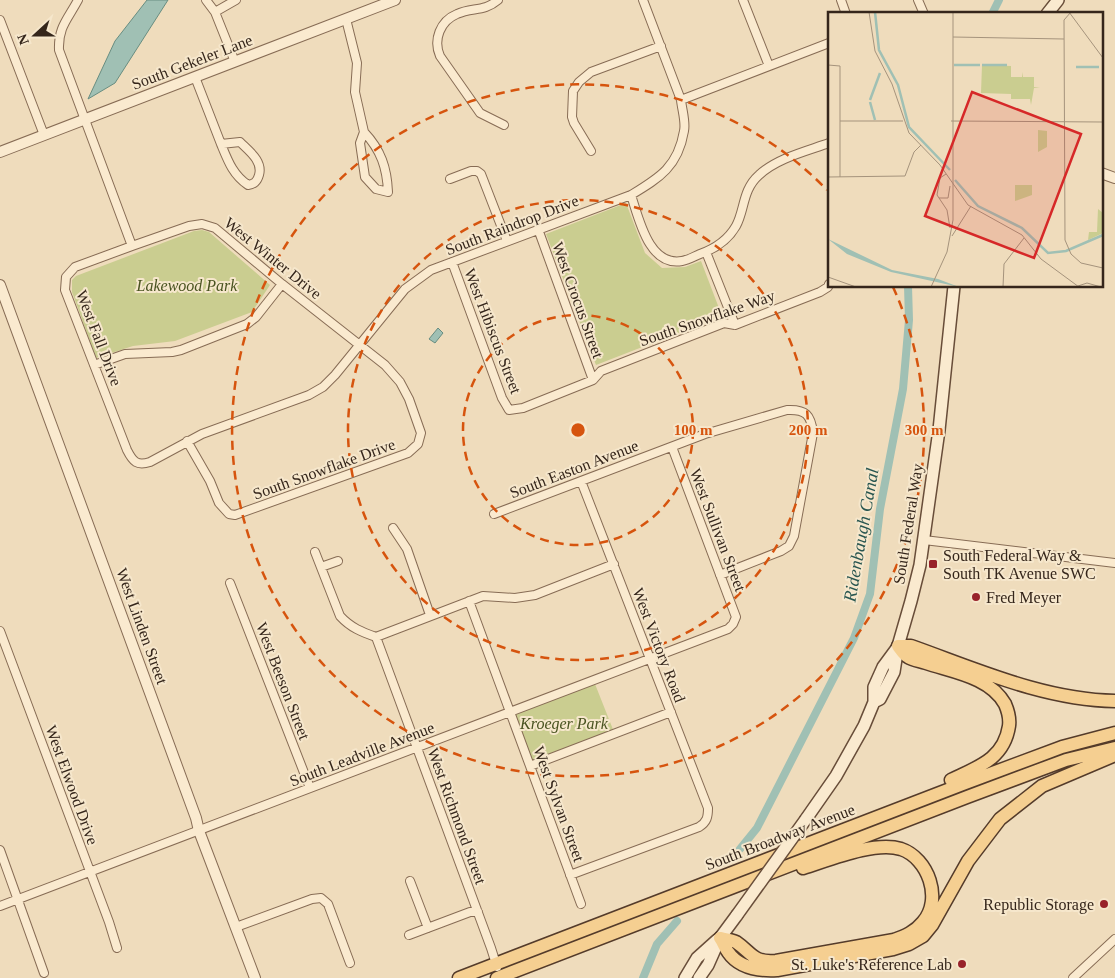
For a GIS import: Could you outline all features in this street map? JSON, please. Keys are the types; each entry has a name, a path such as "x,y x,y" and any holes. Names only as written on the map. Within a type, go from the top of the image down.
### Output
{"main road":[{"path":"1049,12 1058,0"},
{"name":"South Federal Way","path":"685,978 698,958 720,938 836,776 864,726 874,702 874,687 883,667 898,646 912,601 924,540 939,430 954,288"},
{"path":"898,646 911,646 1042,691 1071,698 1115,701"},
{"path":"898,646 907,657 974,678 988,686 1000,695 1007,709 1010,723 1007,738 1000,752 985,764 908,804"},
{"name":"South Broadway Avenue","path":"459,978 908,804 1062,747 1115,733"},
{"name":"South Broadway Avenue","path":"499,977 1066,760 1115,748"},
{"path":"720,938 728,953 735,960 759,970 777,970 893,949 909,944 923,936 932,925 968,862 1000,819 1042,786 1115,755"},
{"path":"720,938 736,942 748,953 767,962 885,942 906,936 920,925 930,911 932,897 931,884 926,871 919,861 910,853 890,848 863,850 768,879 731,888"},
{"name":"South Federal Way","path":"699,978 708,965 720,938"}],"street":[{"path":"78,0 61,30 58,40 59,50 132,246"},
{"path":"206,0 215,12 235,62"},
{"path":"215,12 236,0"},
{"path":"498,0 482,9 461,12 450,18 441,28 436,41 440,56 480,113 504,126"},
{"name":"South Raindrop Drive","path":"187,441 232,422 309,395 323,387 335,375 405,289 431,270 631,195 660,178 676,158 685,130 681,100 643,0"},
{"path":"743,0 768,66"},
{"path":"918,0 923,12"},
{"name":"South Gekeler Lane","path":"0,152 391,1"},
{"path":"346,19 357,63 355,92 364,132 375,143 387,172 388,192 376,189 365,176 360,143 364,132"},
{"path":"0,20 44,135"},
{"path":"681,100 828,43"},
{"path":"592,151 572,117 573,91 579,82 590,72 661,46"},
{"path":"195,77 221,144 232,170 240,180 248,185 254,184 258,180 261,170 255,158 240,142 221,144"},
{"path":"631,195 648,242 655,252 666,260 682,261 706,252 730,236 737,225 744,199 758,175 781,161 828,143"},
{"path":"450,179 477,170 482,174 507,241"},
{"path":"1102,173 1115,178"},
{"name":"West Winter Drive","path":"132,246 189,226 202,224 215,228 282,284 360,345"},
{"name":"West Crocus Street","path":"538,229 593,380"},
{"name":"West Fall Drive","path":"132,246 75,267 66,277 65,290 131,458 142,464 150,462 187,441"},
{"path":"706,252 735,325"},
{"name":"West Hibiscus Street","path":"452,262 502,398 509,410"},
{"path":"94,365 125,354 181,350 240,328 256,317 282,284"},
{"name":"West Linden Street","path":"0,285 190,800 199,831 255,978"},
{"name":"South Snowflake Way","path":"509,410 523,408 593,380 601,371 724,323 735,325 820,292 828,287"},
{"name":"South Snowflake Drive","path":"187,441 210,481 219,503 229,514 235,515 408,453 418,444 421,433 409,399 400,382 360,345"},
{"name":"South Easton Avenue","path":"494,514 705,434 787,410 796,409 807,414 812,422 813,433 794,536 789,546 780,552 720,575"},
{"name":"West Sullivan Street","path":"672,446 736,617 733,624"},
{"name":"West Victory Road","path":"570,874 699,827 707,819 708,808 581,481"},
{"path":"393,528 407,549 430,615"},
{"path":"924,540 1115,563"},
{"path":"316,552 340,616 356,630 376,637 484,596 515,598 535,595 614,564"},
{"path":"321,568 338,561"},
{"name":"West Beeson Street","path":"230,583 310,788"},
{"name":"West Sylvan Street","path":"469,601 581,904"},
{"name":"South Leadville Avenue","path":"0,906 728,629 733,624"},
{"name":"West Elwood Drive","path":"0,631 117,948"},
{"name":"West Richmond Street","path":"376,637 478,912 499,977"},
{"path":"530,766 671,712"},
{"path":"0,850 44,973"},
{"path":"410,881 428,928"},
{"path":"236,926 312,899 321,898 328,904 350,963"},
{"path":"409,935 470,912 478,912"},
{"path":"1073,978 1115,939"}],"green space":[{"path":"626,203 645,253 662,268 685,267 701,261 722,316 596,365 546,234"},
{"name":"Lakewood Park","path":"202,230 209,232 270,285 252,312 175,341 133,346 96,358 72,292 72,280 76,276 194,231"},
{"name":"Kroeger Park","path":"595,684 614,732 532,763 514,715"}],"shaded area":[{"path":"147,0 168,0 115,83 88,99 115,41"},
{"path":"438,328 443,333 435,343 429,339"}],"waterway":[{"name":"Ridenbaugh Canal","path":"993,12 999,0"},
{"name":"Ridenbaugh Canal","path":"740,849 757,828 854,638 870,594 880,509 903,389 909,320 908,288"},
{"name":"Ridenbaugh Canal","path":"643,978 657,944 677,921"}],"place":[{"name":"South Federal Way & South TK Avenue SWC","path":"933,564"},
{"name":"Fred Meyer","path":"976,597"},
{"name":"Republic Storage","path":"1104,904"},
{"name":"St. Luke's Reference Lab","path":"962,964"}]}
